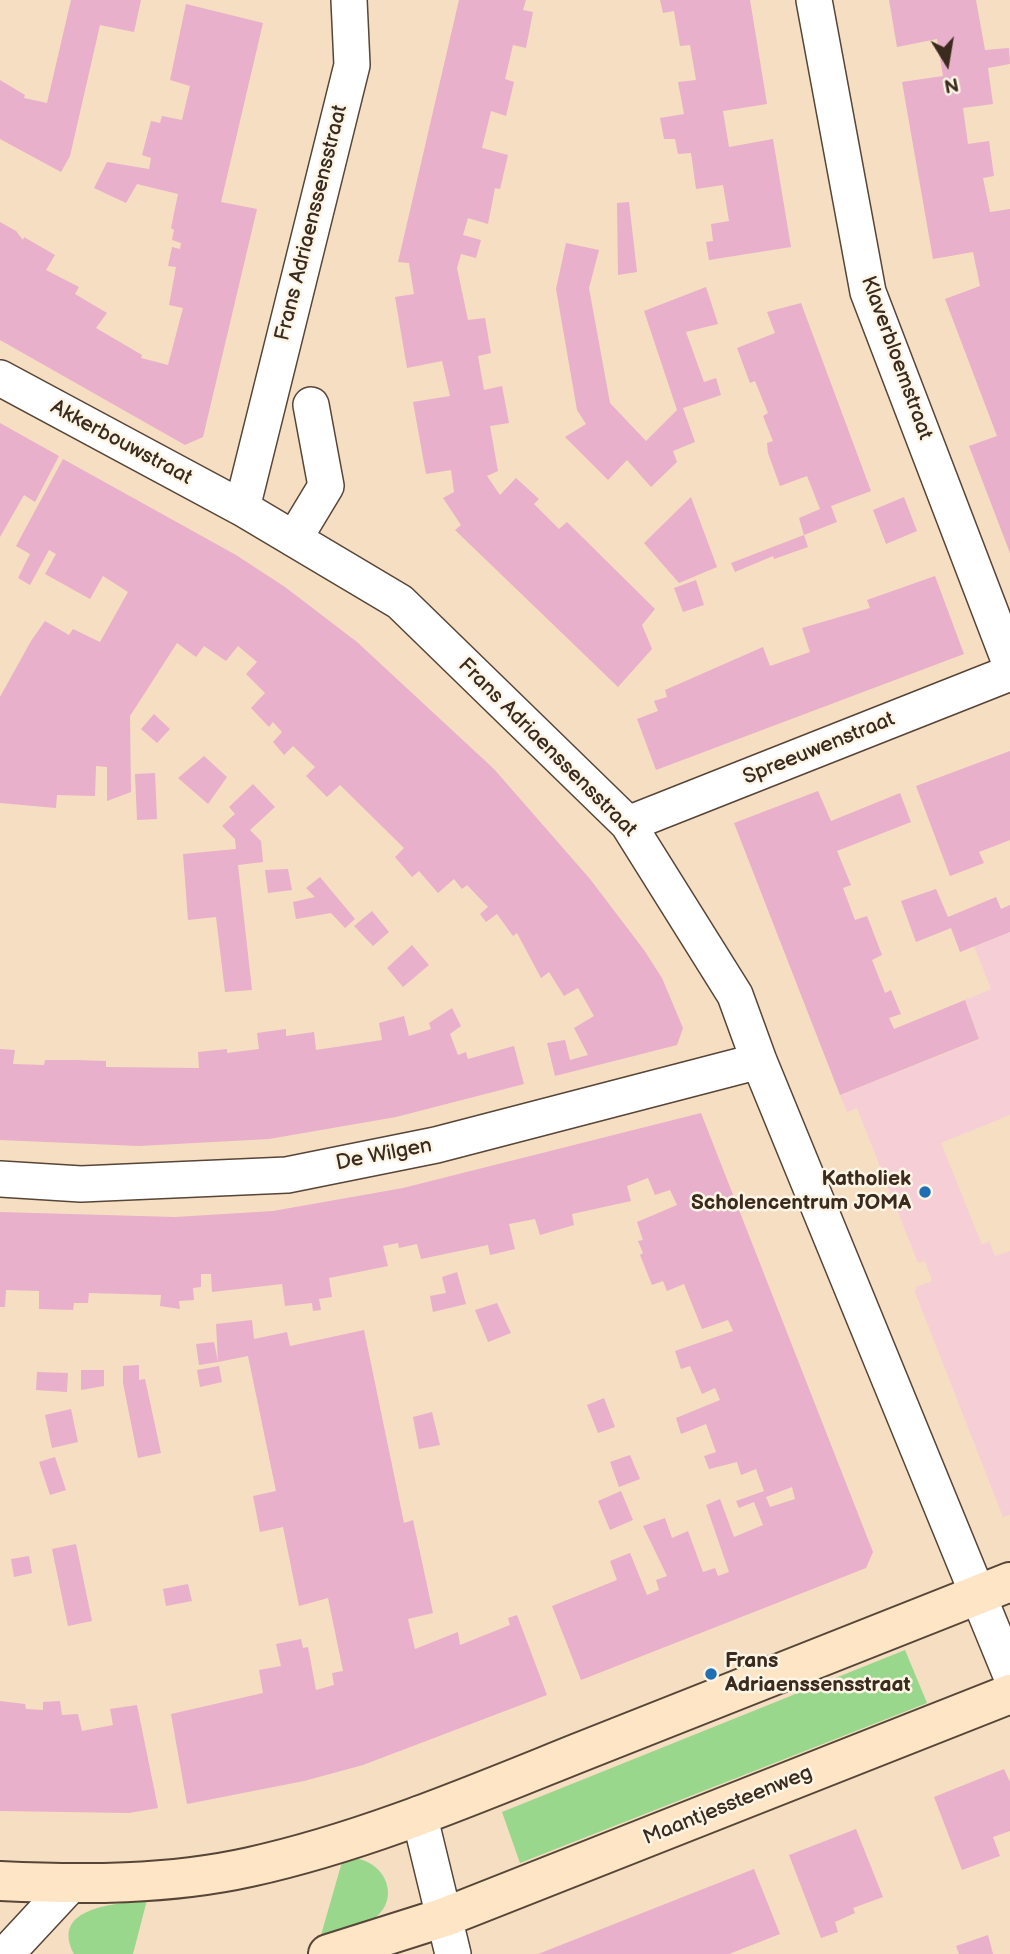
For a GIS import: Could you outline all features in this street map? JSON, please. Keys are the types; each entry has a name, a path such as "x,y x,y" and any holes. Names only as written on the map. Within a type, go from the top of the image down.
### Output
{"street":[{"name":"Frans Adriaenssensstraat","path":"349,0 352,65 242,508 400,602 628,824 735,995 759,1061 994,1589"},
{"name":"Klaverbloemstraat","path":"814,0 868,292 1010,663"},
{"name":"Akkerbouwstraat","path":"0,379 242,508"},
{"path":"293,540 326,486 311,405"},
{"name":"Spreeuwenstraat","path":"628,824 1010,673"},
{"name":"De Wilgen","path":"0,1179 81,1184 287,1175 436,1145 759,1061"},
{"path":"0,1881 71,1884 176,1878 249,1867 353,1839 994,1589 1010,1673"},
{"name":"Maantjessteenweg","path":"328,1954 445,1917 1010,1694"},
{"path":"419,1814 453,1954"},
{"path":"6,1954 71,1884"}],"shaded area":[{"name":"Katholiek Scholencentrum JOMA","path":"1010,932 1010,1115 941,1143 982,1245 989,1241 995,1256 1010,1251 1010,1515 1003,1517 915,1292 916,1287 932,1281 925,1261 918,1263 857,1108 847,1112 840,1095 979,1040 965,1000 991,989 974,946"}],"green space":[{"path":"905,1650 927,1703 520,1863 502,1812"},
{"path":"359,1859 368,1862 383,1875 388,1892 383,1910 363,1925 321,1935 342,1862"},
{"path":"147,1900 133,1954 74,1954 69,1938 71,1926 78,1917 105,1906"}],"building":[{"path":"71,0 141,0 134,32 100,25 70,156 61,172 0,139 0,80 25,95 24,98 47,103"},
{"path":"459,0 526,0 523,10 533,12 526,48 513,45 505,79 514,82 506,116 491,111 482,148 508,155 500,189 495,188 488,224 468,218 463,235 481,240 476,258 461,254 457,268 468,320 485,318 491,353 478,356 484,390 502,386 509,423 490,426 498,471 487,476 500,495 516,478 539,499 534,504 559,529 567,522 655,609 642,625 652,649 618,687 455,530 461,525 443,498 454,492 451,470 426,474 413,402 450,396 442,361 407,368 395,297 414,294 409,263 398,262"},
{"path":"660,0 750,0 767,104 723,111 729,147 773,139 791,247 709,260 706,242 713,241 711,224 729,221 723,185 696,189 691,153 678,154 675,139 664,139 660,118 684,114 678,82 696,80 690,45 680,46 674,11 663,13"},
{"path":"889,0 976,0 985,50 1009,48 1010,64 988,68 993,104 963,108 968,144 989,141 994,176 983,178 990,212 1010,209 1010,553 969,446 997,436 945,299 980,286 973,252 933,259 902,82 943,76 937,39 897,47"},
{"path":"186,4 263,23 221,202 257,209 203,437 185,445 0,340 0,222 16,231 23,240 24,237 55,255 46,270 79,287 75,294 107,313 96,328 142,355 141,358 168,365 183,308 169,305 176,267 168,266 172,247 180,249 181,243 172,240 174,230 171,228 178,194 137,184 126,203 94,188 107,162 149,169 151,158 142,155 151,121 160,123 162,116 182,120 190,86 170,80"},
{"path":"629,202 637,272 618,275 617,203"},
{"path":"566,243 599,250 589,288 610,403 646,441 677,410 644,311 706,287 718,324 686,332 704,382 716,378 721,395 683,408 695,442 673,451 677,462 651,487 627,460 608,480 565,437 586,424 577,410 556,289"},
{"path":"801,303 871,491 831,506 837,522 804,535 799,518 820,509 807,476 780,486 768,453 767,443 773,441 763,416 768,413 755,381 750,383 737,348 775,333 767,312"},
{"path":"0,423 59,456 35,502 24,495 0,537"},
{"path":"63,459 236,555 285,587 357,642 494,769 590,879 644,950 662,978 683,1028 677,1045 555,1076 547,1043 565,1040 570,1060 588,1055 574,1028 594,1016 578,988 564,996 549,972 541,978 517,933 513,936 497,914 486,922 480,914 488,907 467,885 462,889 454,879 438,893 419,871 412,877 395,857 404,848 340,785 327,797 306,776 315,767 293,746 284,755 273,742 282,732 273,722 269,727 251,708 265,693 246,674 257,662 238,646 226,661 204,646 196,657 177,643 130,716 131,792 107,801 107,767 96,766 95,796 57,795 56,808 0,803 0,697 31,641 45,621 69,635 73,629 100,642 128,592 103,576 90,599 45,574 56,554 49,550 30,585 18,578 30,554 16,546"},
{"path":"691,497 717,567 679,583 644,543"},
{"path":"904,497 917,531 886,544 873,510"},
{"path":"804,535 808,547 774,559 773,556 735,572 731,563"},
{"path":"935,576 964,654 656,770 637,719 658,711 654,701 667,697 665,690 763,647 770,666 810,652 802,628 870,608 867,600"},
{"path":"696,580 704,605 683,612 674,588"},
{"path":"154,714 170,729 157,743 141,729"},
{"path":"1010,751 1010,840 979,852 984,863 950,876 916,786"},
{"path":"204,756 227,777 208,804 178,778"},
{"path":"155,773 157,819 137,820 135,774"},
{"path":"253,784 275,807 250,830 261,841 263,862 238,865 252,990 225,992 216,917 188,920 183,854 236,849 235,839 222,826 235,814 229,807"},
{"path":"818,791 831,821 900,793 911,822 837,851 851,885 843,888 855,920 867,916 882,955 872,960 885,993 891,990 901,1014 889,1018 894,1029 965,1000 979,1039 840,1095 734,823"},
{"path":"288,869 292,890 268,893 265,870"},
{"path":"320,877 355,919 345,928 331,913 296,919 293,902 315,897 306,888"},
{"path":"936,889 948,917 996,897 1001,909 1010,905 1010,932 960,952 951,928 916,942 901,901"},
{"path":"372,911 389,932 373,946 354,926"},
{"path":"412,945 429,965 403,987 387,968"},
{"path":"452,1008 461,1026 450,1034 458,1055 466,1052 468,1059 514,1046 524,1084 396,1117 269,1139 139,1146 0,1140 0,1049 15,1050 13,1064 44,1065 45,1060 76,1060 106,1061 106,1067 199,1068 198,1052 227,1049 227,1053 259,1049 257,1033 286,1029 286,1036 314,1032 316,1050 382,1040 379,1023 404,1016 409,1036 431,1029 429,1023"},
{"path":"701,1113 873,1552 866,1568 581,1680 552,1606 617,1580 610,1561 630,1553 647,1595 659,1590 656,1580 667,1576 643,1526 665,1518 672,1538 688,1531 703,1572 715,1568 718,1576 729,1572 706,1505 720,1499 734,1537 763,1525 754,1502 739,1508 736,1501 764,1491 756,1469 741,1475 737,1462 709,1469 704,1456 716,1452 706,1424 681,1434 676,1418 720,1400 715,1388 702,1394 690,1366 681,1369 675,1351 733,1331 728,1320 702,1329 684,1284 667,1291 663,1281 652,1285 640,1255 643,1253 638,1241 643,1240 637,1222 677,1205 670,1190 655,1195 648,1178 627,1186 631,1201 572,1214 574,1225 540,1235 535,1219 509,1224 515,1249 490,1255 488,1245 421,1259 417,1244 399,1248 398,1243 383,1246 388,1266 329,1278 332,1297 319,1299 321,1310 313,1311 312,1303 285,1306 282,1284 212,1292 211,1274 201,1274 201,1287 193,1288 194,1300 179,1301 180,1309 160,1306 161,1295 89,1293 88,1303 74,1303 73,1310 39,1309 39,1291 6,1290 5,1307 0,1307 0,1212 175,1217 273,1211 403,1188","holes":["792,1487 795,1499 770,1507 766,1497"]},
{"path":"457,1272 466,1304 433,1312 430,1296 446,1293 442,1277"},
{"path":"497,1303 511,1333 488,1342 475,1310"},
{"path":"252,1320 254,1339 287,1332 290,1346 364,1330 404,1523 413,1520 433,1613 408,1619 415,1649 458,1632 460,1645 510,1625 508,1618 517,1615 547,1695 363,1765 304,1781 187,1804 171,1714 263,1693 259,1670 281,1666 276,1644 301,1639 303,1648 308,1647 316,1690 334,1685 332,1673 343,1671 328,1598 299,1606 283,1527 260,1532 253,1496 276,1491 248,1356 218,1362 216,1324"},
{"path":"214,1342 218,1362 199,1365 196,1344"},
{"path":"139,1365 139,1380 145,1379 161,1453 138,1458 123,1383 123,1366"},
{"path":"219,1366 222,1382 200,1387 197,1370"},
{"path":"81,1370 104,1370 104,1386 81,1390"},
{"path":"37,1372 68,1373 67,1392 36,1390"},
{"path":"604,1398 615,1427 598,1433 587,1405"},
{"path":"71,1409 78,1442 52,1448 45,1415"},
{"path":"432,1412 440,1445 419,1449 413,1417"},
{"path":"630,1455 640,1479 619,1487 610,1462"},
{"path":"55,1457 66,1490 50,1495 39,1462"},
{"path":"621,1491 633,1520 610,1530 598,1501"},
{"path":"76,1544 92,1621 68,1626 52,1549"},
{"path":"29,1556 32,1573 14,1577 11,1559"},
{"path":"188,1584 192,1601 166,1606 163,1589"},
{"path":"0,1701 25,1704 26,1709 43,1710 43,1702 60,1701 62,1715 78,1714 82,1731 113,1725 110,1709 137,1705 158,1808 129,1813 0,1811"},
{"path":"1004,1769 1010,1782 1010,1831 993,1837 1000,1856 962,1870 934,1797"},
{"path":"856,1829 883,1897 853,1908 855,1913 835,1922 838,1932 821,1938 789,1855"},
{"path":"754,1869 780,1934 729,1954 538,1954"},
{"path":"988,1935 993,1954 959,1954 956,1946"}],"place":[{"name":"Katholiek Scholencentrum JOMA","path":"925,1192"},
{"name":"Frans Adriaenssensstraat","path":"711,1674"}]}
